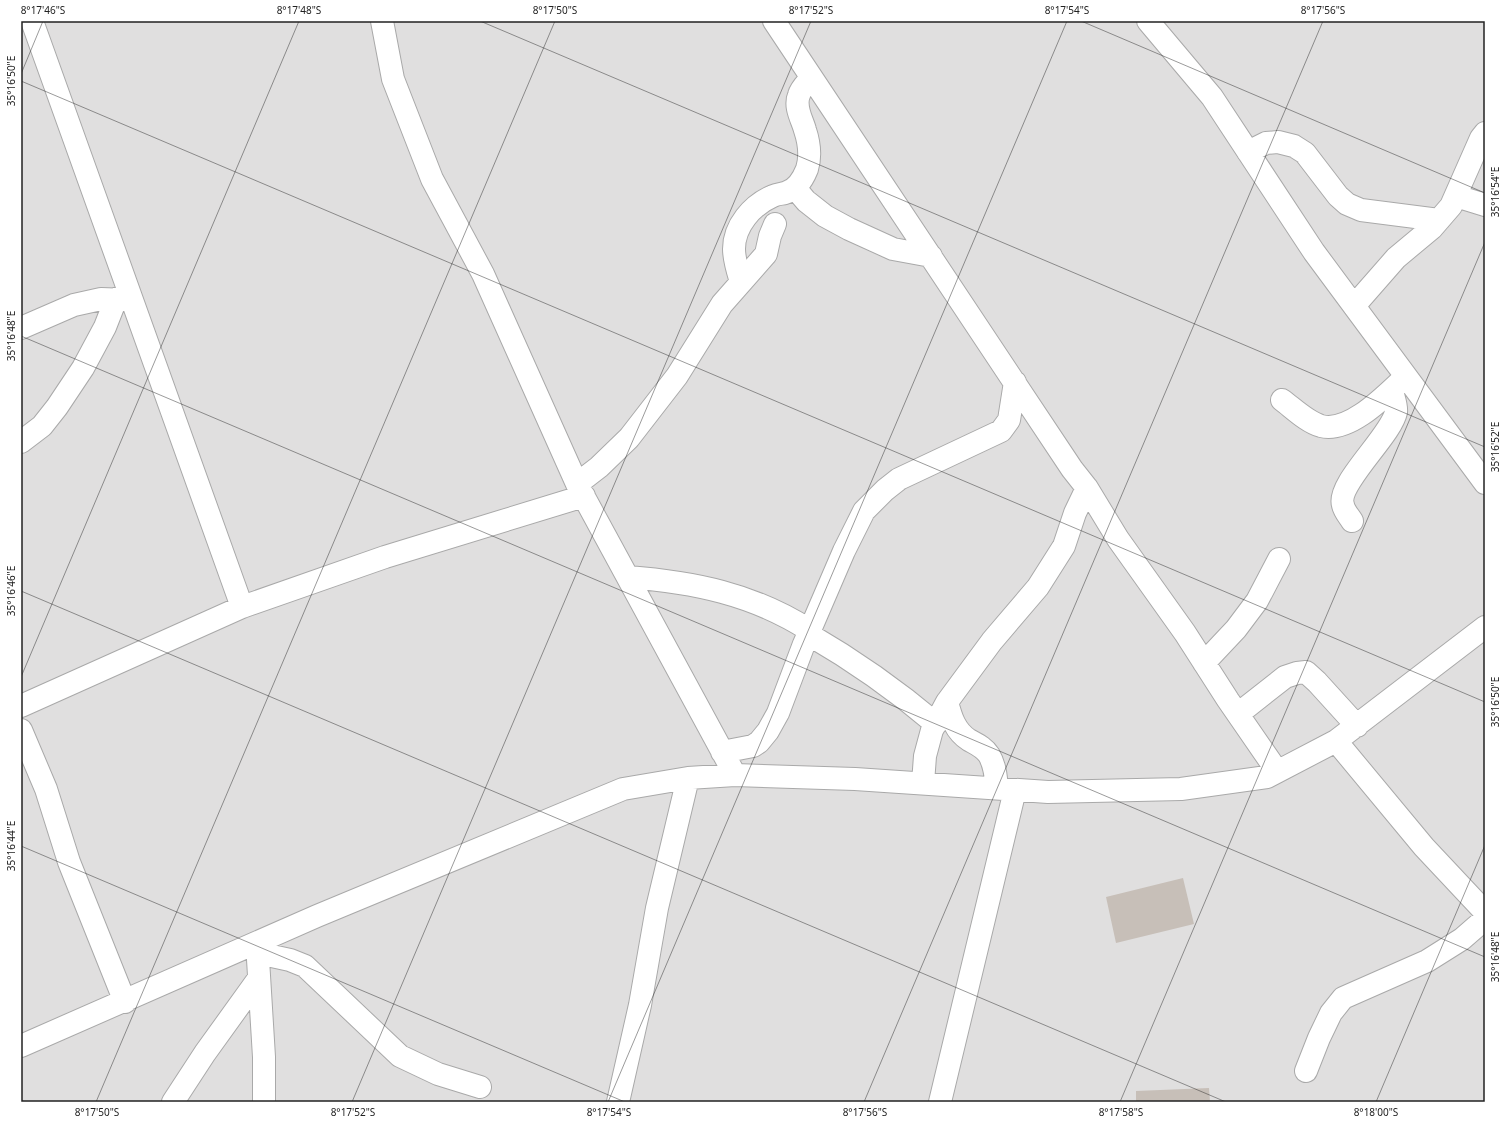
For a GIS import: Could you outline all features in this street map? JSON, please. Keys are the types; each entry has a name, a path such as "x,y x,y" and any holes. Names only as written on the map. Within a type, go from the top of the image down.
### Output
{"street":[{"path":"32,21 124,299 242,607"},
{"path":"382,21 394,79 432,179 483,274 580,490 735,776"},
{"path":"774,21 1087,488 1118,539 1186,633 1204,663 1277,771"},
{"path":"1148,21 1212,97 1314,252 1354,306 1399,383 1485,483"},
{"path":"741,282 734,249 740,225 746,216 761,203 774,196 787,193 795,188 806,169 810,152 806,131 797,103 803,87 811,78"},
{"path":"1354,306 1396,258 1432,228 1451,206 1481,138 1485,133"},
{"path":"1248,152 1266,143 1278,142 1294,146 1305,153 1338,196 1347,204 1361,210 1439,220"},
{"path":"795,188 806,201 825,216 849,229 893,249 931,256"},
{"path":"1456,196 1485,205"},
{"path":"21,706 242,607 580,490 599,467 629,438 677,376 722,304 766,254 770,236 775,224"},
{"path":"21,328 74,305 101,299 124,299"},
{"path":"21,442 42,426 57,407 86,361 105,327 124,299"},
{"path":"722,752 753,746 759,742 768,731 778,713 809,632 844,550 864,511 884,490 899,479 1001,431 1009,420 1015,382"},
{"path":"1282,400 1304,417 1319,426 1330,428 1342,426 1352,420 1376,404 1399,383"},
{"path":"1352,521 1342,504 1344,494 1359,468 1381,440 1394,419 1399,383"},
{"path":"923,783 925,756 932,730 947,702 992,641 1038,587 1064,546 1087,488"},
{"path":"1204,663 1236,629 1252,606 1280,559"},
{"path":"628,577 694,584 723,591 789,617 908,700 936,724"},
{"path":"21,1046 258,948 317,916 623,789 688,778 735,776 855,779 1048,792 1181,789 1267,776 1336,741 1485,627"},
{"path":"1238,714 1285,677 1306,672 1357,726"},
{"path":"940,1102 1006,789 988,754 979,745 968,739 956,728 947,702"},
{"path":"21,730 46,789 69,862 125,1002"},
{"path":"1336,741 1424,847 1485,912"},
{"path":"618,1102 640,1004 657,908 688,778"},
{"path":"1306,1071 1331,1013 1343,998 1427,960 1462,939 1485,919"},
{"path":"258,948 264,1057 264,1102"},
{"path":"258,948 304,966 400,1056 438,1074 480,1087"},
{"path":"173,1102 205,1053 259,978"}],"shaded area":[{"path":"21,21 1485,21 1485,1102 21,1102"}],"building":[{"path":"1183,878 1194,924 1116,943 1106,897"},
{"path":"1209,1088 1210,1102 1136,1102 1136,1091"}]}
